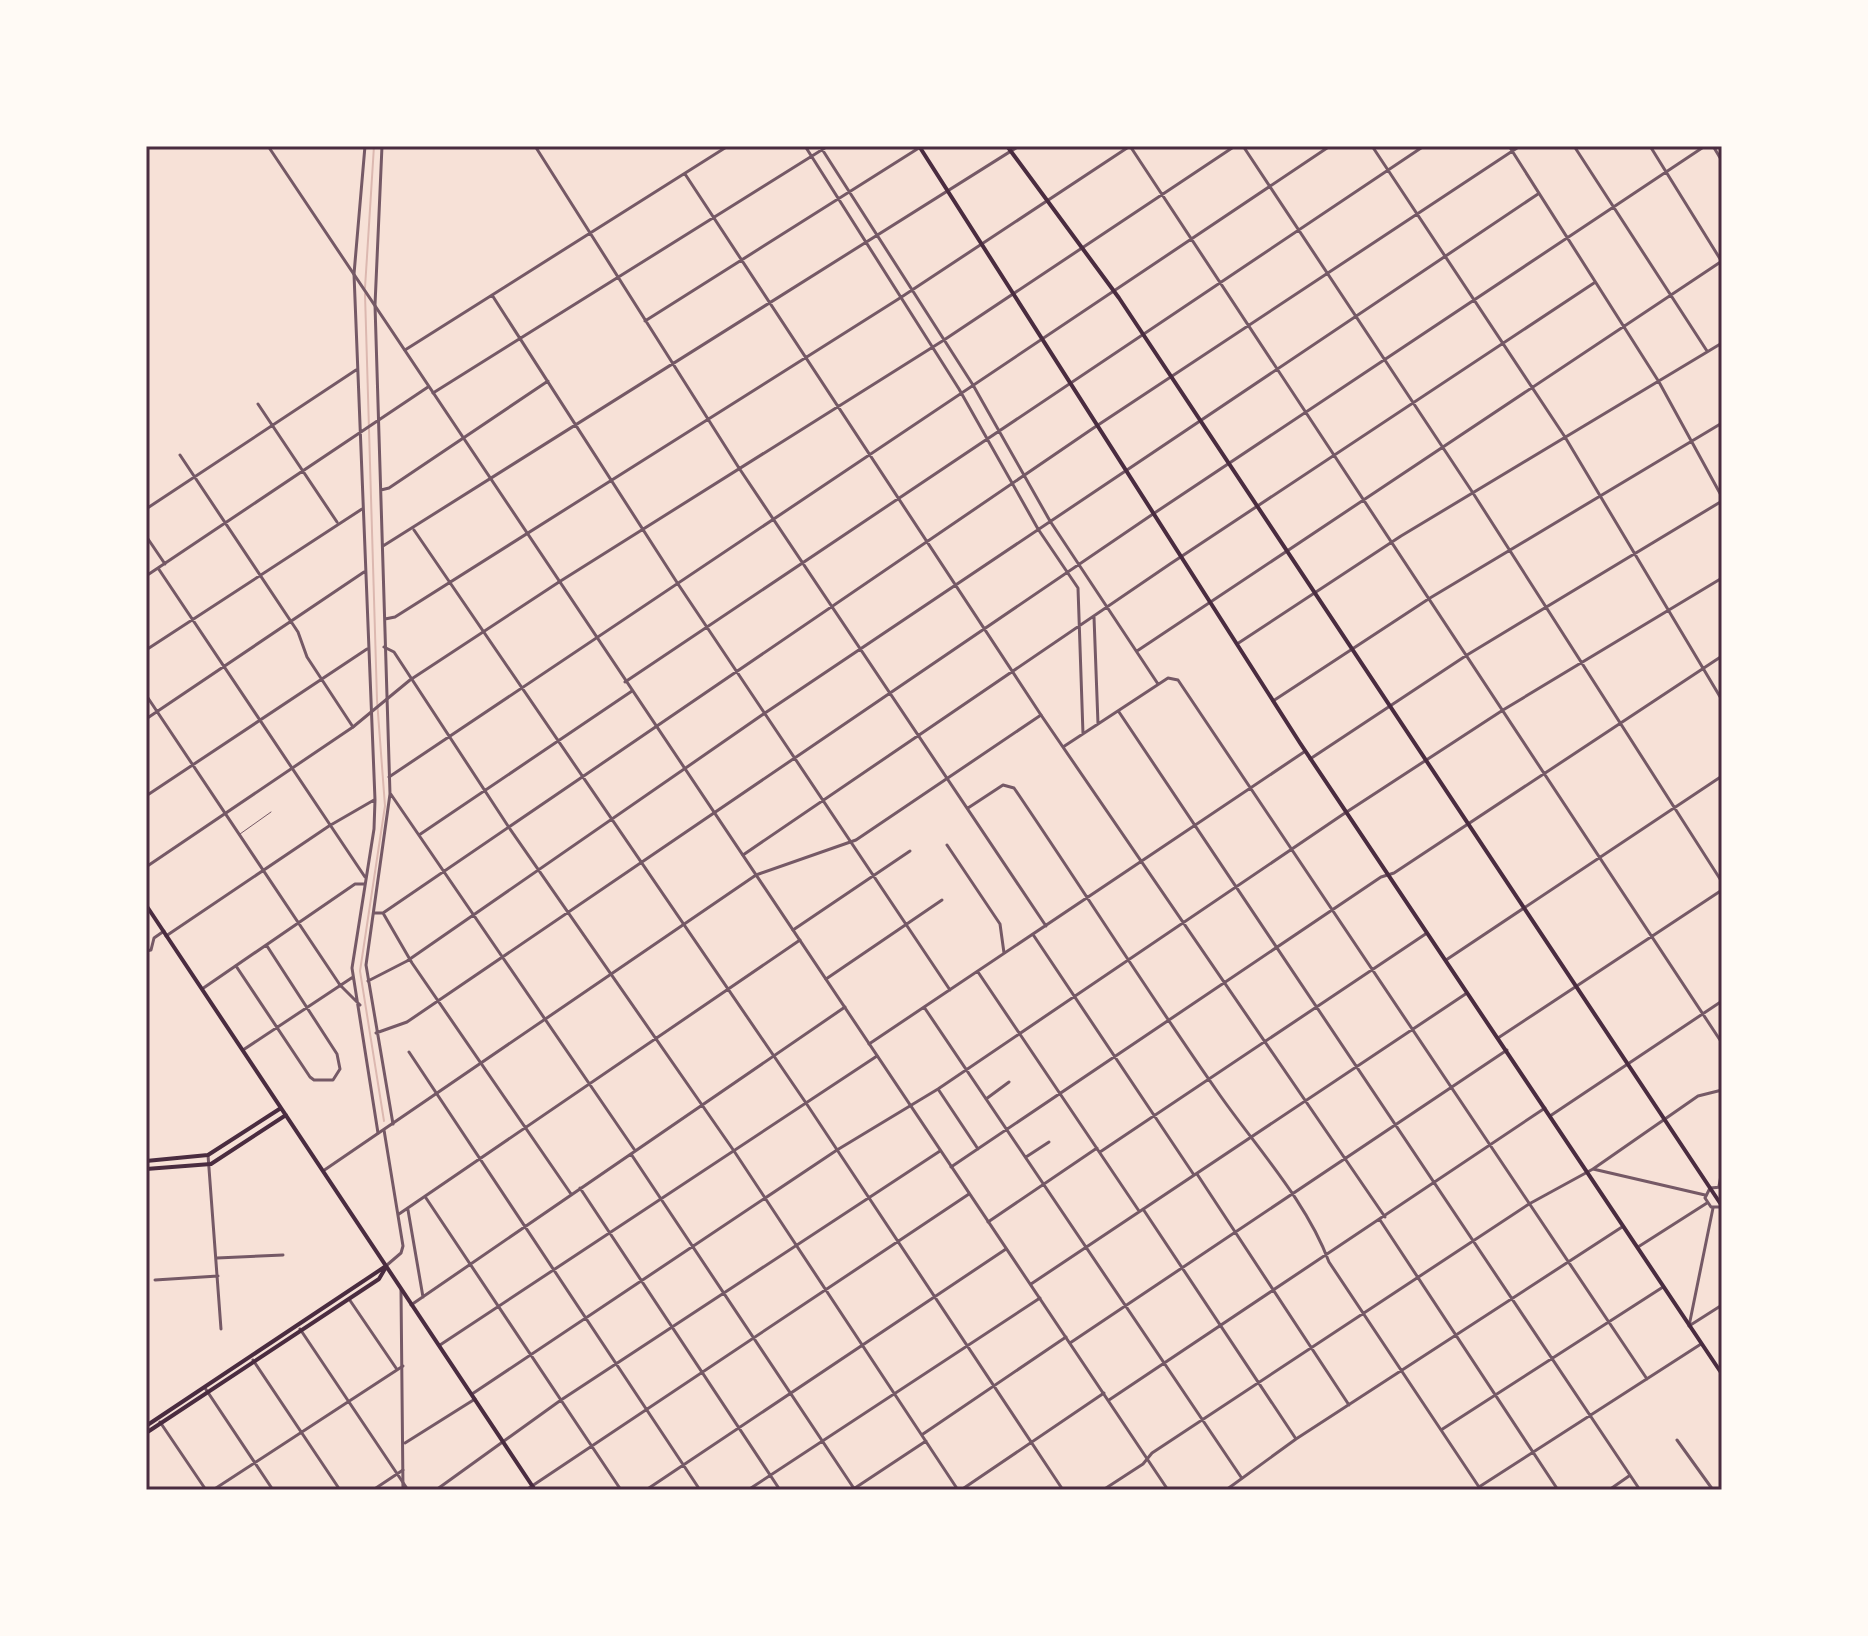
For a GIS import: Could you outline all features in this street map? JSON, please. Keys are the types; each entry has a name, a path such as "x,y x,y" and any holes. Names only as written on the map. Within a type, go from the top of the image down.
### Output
{"main road":[{"path":"920,146 1310,759 1721,1370"},
{"path":"1009,149 1084,247 1172,377 1722,1207"},
{"path":"146,905 534,1488"},
{"path":"146,1161 208,1155 281,1108"},
{"path":"146,1169 211,1164 286,1115"},
{"path":"300,1328 383,1276 386,1266"},
{"path":"146,1433 159,1421 300,1328 386,1266"},
{"path":"146,1426 159,1421"}],"street":[{"path":"268,146 1168,1490"},
{"path":"365,146 354,274 375,800 353,977 360,1005 378,1134"},
{"path":"382,146 375,305 390,793 366,965 393,1124"},
{"path":"535,146 773,520 1046,926"},
{"path":"405,350 728,146"},
{"path":"805,146 962,393 1038,529 1080,591 1083,734"},
{"path":"433,393 828,146"},
{"path":"645,321 920,146"},
{"path":"383,546 414,530 949,191 1009,149 1019,146"},
{"path":"385,619 395,617 900,298 1130,146 1653,934 1722,1043"},
{"path":"146,867 353,727 410,680 559,582 944,340 1235,146"},
{"path":"1243,146 1473,493 1722,882"},
{"path":"389,777 1330,146"},
{"path":"1372,146 1565,437 1722,700"},
{"path":"625,682 1424,146"},
{"path":"1310,759 1467,655 1722,499 1659,382 1509,146"},
{"path":"374,913 383,913 1013,483 1520,146"},
{"path":"1574,146 1707,352"},
{"path":"1137,651 1722,261 1650,146"},
{"path":"376,1033 403,1025 439,1001 793,756 1705,146"},
{"path":"1713,146 1722,161"},
{"path":"822,148 973,385 1050,521 1158,684"},
{"path":"685,174 835,407 1041,715 1345,1160 1558,1490"},
{"path":"368,981 410,959 765,713 1538,194"},
{"path":"743,855 1256,507 1594,283"},
{"path":"492,295 678,584 950,990"},
{"path":"1237,644 1393,541 1722,343"},
{"path":"146,509 357,369"},
{"path":"381,490 548,381"},
{"path":"146,576 428,387"},
{"path":"258,404 337,522"},
{"path":"1273,701 1430,598 1722,423"},
{"path":"180,455 290,620 320,678 353,727"},
{"path":"146,650 337,522 362,509"},
{"path":"414,530 556,742 806,1103 1063,1490"},
{"path":"146,536 165,564"},
{"path":"158,568 365,877"},
{"path":"146,719 364,572"},
{"path":"405,1443 586,1316 837,1150 938,1089 1503,710 1722,578"},
{"path":"1094,617 1098,724"},
{"path":"384,647 394,652 508,826 734,1151 959,1490 1104,1393"},
{"path":"146,796 367,649"},
{"path":"951,1167 1332,910 1467,825 1722,656"},
{"path":"1063,747 1158,684 1172,677 1178,680 1647,1379"},
{"path":"419,835 632,691"},
{"path":"146,695 340,985 360,1005"},
{"path":"1119,711 1640,1490"},
{"path":"323,1171 756,875 852,842 1041,715"},
{"path":"869,1044 1305,751"},
{"path":"1446,960 1722,776"},
{"path":"968,808 1003,785 1014,788 1128,960 1324,1244 1327,1255 1363,1314 1480,1489 1701,1344"},
{"path":"367,802 373,789"},
{"path":"390,793 590,1085 854,1489 926,1441"},
{"path":"146,951 151,950 154,938 165,934 367,802 375,800"},
{"path":"947,845 1000,924 1004,953"},
{"path":"793,930 910,851"},
{"path":"202,989 355,884 364,884"},
{"path":"1498,1038 1722,890"},
{"path":"826,979 942,900"},
{"path":"383,913 410,959 571,1194"},
{"path":"988,1222 1427,933"},
{"path":"1033,935 1237,1232 1349,1405"},
{"path":"399,1214 800,940"},
{"path":"236,966 314,1080 333,1080 339,1074 339,1059 267,946"},
{"path":"978,972 1098,1150 1183,1266 1296,1439"},
{"path":"243,1050 353,977"},
{"path":"1031,1284 1468,992"},
{"path":"1550,1116 1722,1001"},
{"path":"400,1308 423,1297 845,1007"},
{"path":"924,1007 1241,1477"},
{"path":"1070,1343 1507,1050"},
{"path":"409,1052 700,1490"},
{"path":"439,1345 877,1056"},
{"path":"986,1099 1009,1082"},
{"path":"938,1089 978,1149"},
{"path":"1103,1490 1203,1419 1529,1204 1593,1169 1703,1094 1722,1090"},
{"path":"1109,1400 1545,1108"},
{"path":"384,1130 403,1250"},
{"path":"1026,1157 1049,1142"},
{"path":"436,1490 561,1400 940,1151"},
{"path":"208,1155 221,1329"},
{"path":"1593,1169 1602,1174 1705,1195"},
{"path":"1722,1170 1720,1187 1710,1188 1705,1195 1707,1203 1713,1208 1722,1207"},
{"path":"580,1188 780,1490"},
{"path":"526,1490 534,1488 592,1445 969,1194"},
{"path":"426,1198 621,1490"},
{"path":"1638,1247 1707,1203"},
{"path":"1689,1326 1713,1208"},
{"path":"408,1210 423,1297"},
{"path":"1226,1490 1296,1439 1623,1226"},
{"path":"386,1266 403,1250 414,1247"},
{"path":"646,1490 1006,1249"},
{"path":"217,1258 283,1255"},
{"path":"155,1280 218,1276"},
{"path":"1441,1430 1663,1287"},
{"path":"401,1290 404,1484"},
{"path":"748,1490 1040,1298"},
{"path":"349,1299 396,1368"},
{"path":"1689,1326 1722,1305"},
{"path":"300,1328 406,1490"},
{"path":"922,1435 1066,1337"},
{"path":"253,1360 340,1490"},
{"path":"213,1490 403,1366"},
{"path":"206,1390 273,1490"},
{"path":"159,1421 206,1490"},
{"path":"1677,1440 1713,1490"},
{"path":"373,1490 404,1470"},
{"path":"1609,1490 1630,1475"}],"lane":[{"path":"239,834 271,812"}],"waterway":[{"path":"365,288 374,146"},
{"path":"365,294 377,700 385,806 360,971 384,1121"}]}
